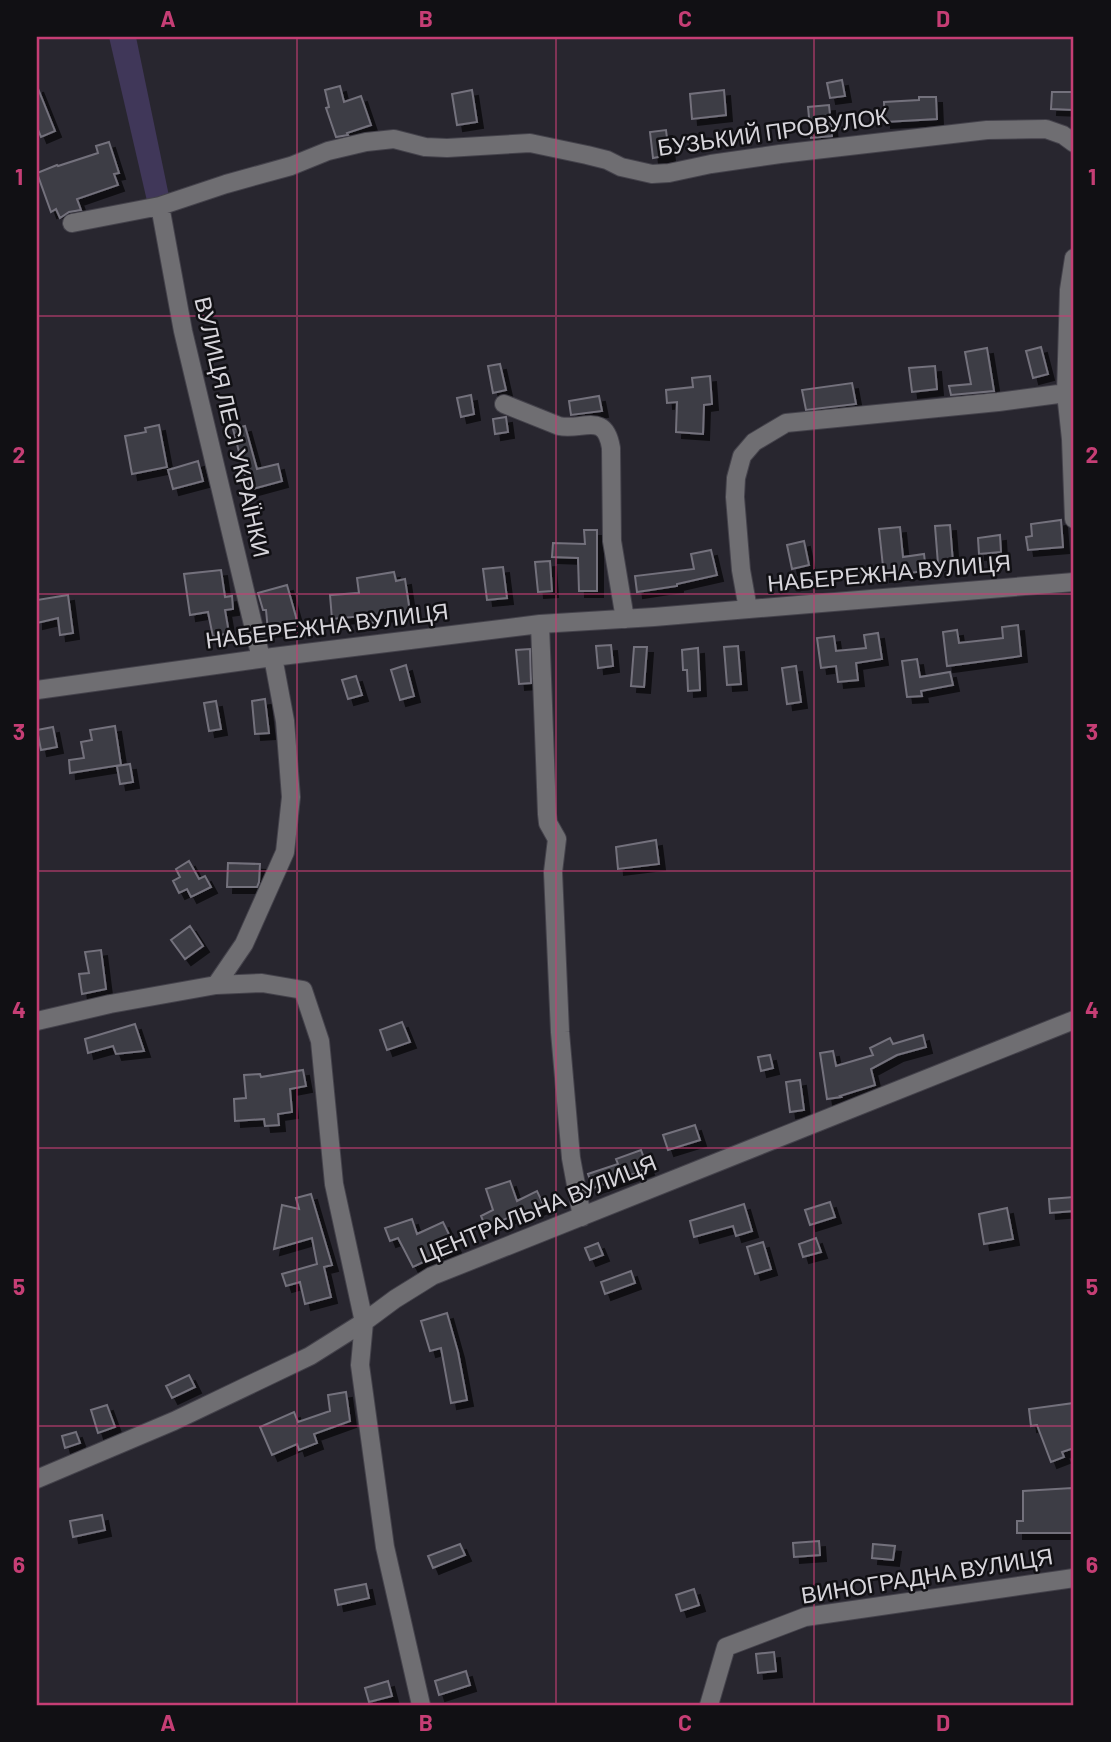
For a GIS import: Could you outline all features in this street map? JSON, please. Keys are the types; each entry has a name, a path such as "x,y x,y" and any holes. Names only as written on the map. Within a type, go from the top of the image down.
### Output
{"street":[{"name":"БУЗЬКИЙ ПРОВУЛОК","path":"72,222 160,206 291,166 328,151 394,138 425,147 447,148 530,143 607,160 621,167 652,174 779,154 987,130 1046,129 1063,135 1074,143"},
{"name":"ВУЛИЦЯ ЛЕСІ УКРАЇНКИ","path":"160,206 183,331 285,721 291,797 285,852 244,944 216,985"},
{"path":"1074,258 1069,290 1066,393 1074,519"},
{"path":"748,609 741,570 735,497 736,478 742,456 754,442 786,424 1066,393"},
{"path":"505,404 559,426 568,428 589,424 600,427 609,436 612,541 625,619"},
{"name":"НАБЕРЕЖНА ВУЛИЦЯ","path":"37,690 267,657 540,624 1074,582"},
{"path":"540,624 547,814 548,823 557,839 554,872 560,1032 571,1158 582,1217"},
{"path":"37,1021 110,1004 216,985 262,983 303,990 320,1041 334,1184 364,1322 360,1365 385,1547 421,1705"},
{"name":"ЦЕНТРАЛЬНА ВУЛИЦЯ","path":"37,1479 174,1421 310,1356 432,1276 1074,1020"},
{"name":"ВИНОГРАДНА ВУЛИЦЯ","path":"709,1705 726,1647 805,1617 1074,1578"}],"shaded area":[{"path":"109,37 136,37 169,196 147,201"}],"building":[{"path":"842,80 845,96 830,98 827,83"},
{"path":"37,86 55,131 41,137 37,127"},
{"path":"340,86 344,102 361,96 371,125 336,137 326,108 329,107 325,90"},
{"path":"472,90 477,122 457,125 452,94"},
{"path":"724,90 726,115 692,119 690,94"},
{"path":"1052,92 1074,92 1074,110 1051,109"},
{"path":"919,97 936,97 937,119 885,122 884,102 919,100"},
{"path":"829,105 832,136 811,138 808,107"},
{"path":"666,130 669,155 653,158 650,132"},
{"path":"109,142 119,173 114,174 118,185 77,199 81,210 69,212 60,218 56,209 51,212 37,173 98,153 96,146"},
{"path":"1041,347 1048,374 1033,378 1026,351"},
{"path":"987,348 994,391 951,395 949,386 971,384 965,352"},
{"path":"500,364 506,390 493,393 488,366"},
{"path":"935,366 937,389 912,392 909,368"},
{"path":"710,376 712,404 704,405 703,434 676,432 677,402 667,403 666,390 693,387 692,378"},
{"path":"852,383 856,404 806,410 802,390"},
{"path":"471,395 474,414 461,417 457,398"},
{"path":"599,396 602,411 571,415 569,401"},
{"path":"506,417 508,432 495,434 493,419"},
{"path":"159,425 167,467 132,474 125,436 146,432 145,428"},
{"path":"245,426 257,469 278,464 282,481 249,490 233,429"},
{"path":"198,461 203,481 173,489 168,470"},
{"path":"1061,520 1063,547 1028,550 1026,537 1032,536 1031,524"},
{"path":"950,525 953,563 938,564 935,526"},
{"path":"900,527 903,557 924,554 926,571 884,576 879,529"},
{"path":"584,530 597,530 597,591 579,591 578,558 552,557 553,543 585,544"},
{"path":"1000,535 1001,552 979,554 978,538"},
{"path":"804,541 809,565 792,569 787,545"},
{"path":"711,550 717,575 677,586 637,592 635,576 694,569 691,554"},
{"path":"550,561 552,591 538,592 535,562"},
{"path":"503,567 507,598 487,600 483,569"},
{"path":"221,570 225,597 232,596 233,609 225,610 229,633 213,637 208,612 190,615 184,574"},
{"path":"394,572 396,581 405,579 410,612 375,617 376,622 363,624 362,616 332,619 330,595 359,593 357,578"},
{"path":"287,585 297,628 268,631 266,610 263,610 258,593"},
{"path":"68,595 73,633 60,635 58,618 37,623 37,600"},
{"path":"1018,625 1021,656 947,666 943,632 957,630 959,643 1003,638 1002,627"},
{"path":"878,633 882,659 856,663 858,680 838,682 836,666 821,668 817,638 834,636 836,651 866,648 864,635"},
{"path":"611,645 613,666 598,668 596,646"},
{"path":"738,646 741,684 727,685 724,647"},
{"path":"634,647 647,647 644,687 631,686"},
{"path":"698,648 700,690 688,691 682,650"},
{"path":"530,649 531,683 519,684 516,650"},
{"path":"917,659 920,677 950,672 953,685 921,691 922,696 907,697 902,661"},
{"path":"406,665 414,696 400,700 391,670"},
{"path":"796,666 801,702 787,704 782,668"},
{"path":"356,676 362,695 348,699 342,680"},
{"path":"265,699 269,733 255,734 252,701"},
{"path":"216,701 221,729 209,731 204,703"},
{"path":"115,726 121,765 70,773 69,760 84,758 81,742 92,740 90,730"},
{"path":"53,727 57,747 41,750 37,730"},
{"path":"130,764 133,782 120,784 117,766"},
{"path":"656,840 659,864 618,869 616,847"},
{"path":"189,861 199,879 205,876 211,887 191,897 187,889 179,893 173,881 180,877 176,869"},
{"path":"228,863 260,864 257,887 227,887"},
{"path":"190,926 203,946 185,959 171,940"},
{"path":"101,950 106,989 82,994 79,974 89,973 85,952"},
{"path":"402,1022 410,1042 387,1050 380,1030"},
{"path":"135,1024 144,1051 116,1054 113,1046 88,1053 85,1039"},
{"path":"923,1035 926,1047 897,1055 871,1069 875,1085 827,1099 820,1053 833,1051 836,1066 873,1055 870,1048 890,1038 893,1044"},
{"path":"770,1055 773,1068 761,1071 758,1057"},
{"path":"303,1070 306,1086 290,1089 292,1112 278,1114 279,1125 265,1126 264,1119 235,1121 234,1099 246,1098 244,1075 260,1074 261,1077"},
{"path":"800,1080 804,1110 790,1112 786,1082"},
{"path":"695,1125 700,1140 668,1150 663,1135"},
{"path":"641,1150 648,1169 593,1188 588,1174 618,1164 616,1159"},
{"path":"510,1181 517,1201 537,1191 544,1206 520,1217 518,1213 486,1228 481,1216 493,1210 486,1189"},
{"path":"311,1194 332,1265 324,1267 331,1297 305,1304 300,1282 286,1286 282,1274 317,1264 312,1238 274,1249 282,1205 299,1209 296,1198"},
{"path":"1074,1197 1074,1211 1050,1213 1049,1199"},
{"path":"830,1202 835,1217 810,1225 805,1210"},
{"path":"744,1204 752,1231 736,1236 733,1226 694,1237 690,1221"},
{"path":"1007,1208 1013,1239 984,1244 979,1214"},
{"path":"412,1219 417,1234 443,1222 457,1251 442,1258 440,1254 413,1267 398,1238 390,1241 385,1228"},
{"path":"816,1238 821,1252 803,1257 799,1244"},
{"path":"763,1242 771,1269 755,1274 747,1247"},
{"path":"598,1243 603,1255 590,1260 585,1248"},
{"path":"631,1271 635,1283 605,1294 601,1282"},
{"path":"447,1313 467,1400 451,1403 441,1348 430,1351 421,1321"},
{"path":"189,1375 195,1387 172,1398 166,1386"},
{"path":"346,1392 350,1421 314,1434 317,1443 299,1450 297,1444 272,1455 260,1427 294,1412 298,1422 330,1411 328,1395"},
{"path":"1074,1403 1074,1448 1062,1452 1064,1457 1051,1462 1037,1425 1031,1426 1029,1409"},
{"path":"107,1405 115,1427 98,1433 91,1410"},
{"path":"76,1432 80,1443 65,1448 62,1436"},
{"path":"1072,1488 1074,1533 1017,1533 1017,1521 1023,1521 1023,1491"},
{"path":"102,1515 105,1530 73,1537 70,1521"},
{"path":"819,1541 820,1555 794,1557 793,1543"},
{"path":"460,1544 465,1555 433,1568 428,1556"},
{"path":"873,1544 895,1546 893,1560 872,1558"},
{"path":"366,1584 369,1598 338,1605 335,1590"},
{"path":"694,1589 699,1605 681,1611 676,1595"},
{"path":"774,1652 776,1671 758,1673 756,1654"},
{"path":"466,1671 470,1685 439,1695 435,1681"},
{"path":"388,1681 392,1696 369,1702 365,1688"}]}
